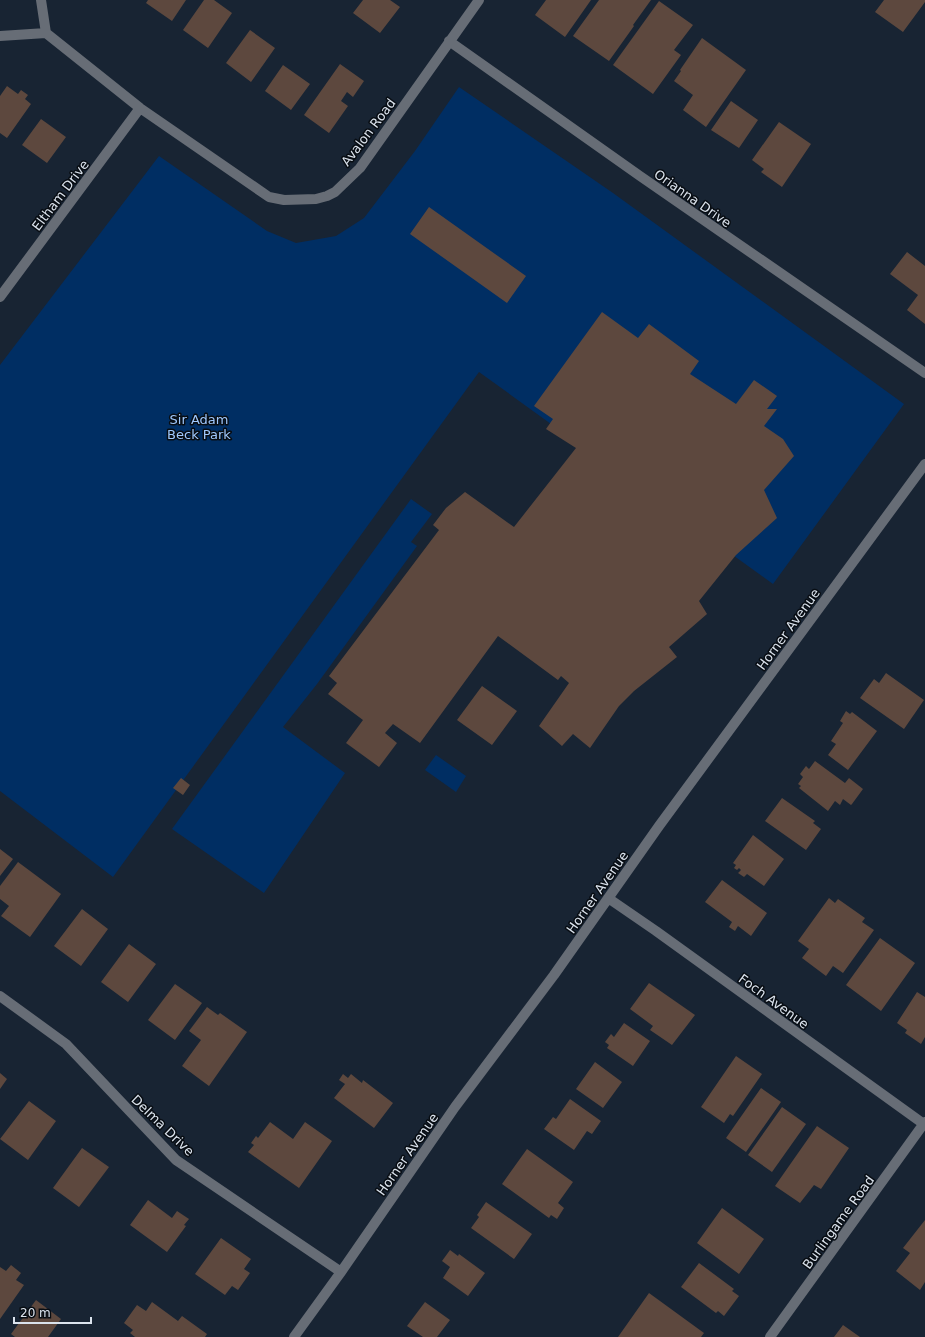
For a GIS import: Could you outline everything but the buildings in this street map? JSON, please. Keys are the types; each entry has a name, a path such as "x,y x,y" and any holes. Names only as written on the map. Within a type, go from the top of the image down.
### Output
{"street":[{"path":"0,36 46,34 41,0"},
{"name":"Avalon Road","path":"46,34 140,108 270,197 284,200 316,199 335,192 360,168 479,0"},
{"name":"Orianna Drive","path":"449,41 640,176 925,373"},
{"name":"Eltham Drive","path":"0,297 140,108"},
{"name":"Horner Avenue","path":"294,1337 341,1272 455,1107 925,464"},
{"name":"Foch Avenue","path":"608,898 925,1124"},
{"name":"Delma Drive","path":"0,996 66,1044 176,1160 341,1272"},
{"name":"Burlingame Road","path":"770,1337 925,1124"}],"green space":[{"name":"Sir Adam Beck Park","path":"459,87 613,193 904,404 773,584 479,372 113,877 0,791 0,365 159,156 267,231 296,243 336,236 364,218 415,151"},
{"path":"411,499 432,514 411,542 417,546 317,684 283,727 345,773 264,893 172,829"},
{"path":"436,755 466,776 456,792 425,770"}]}
